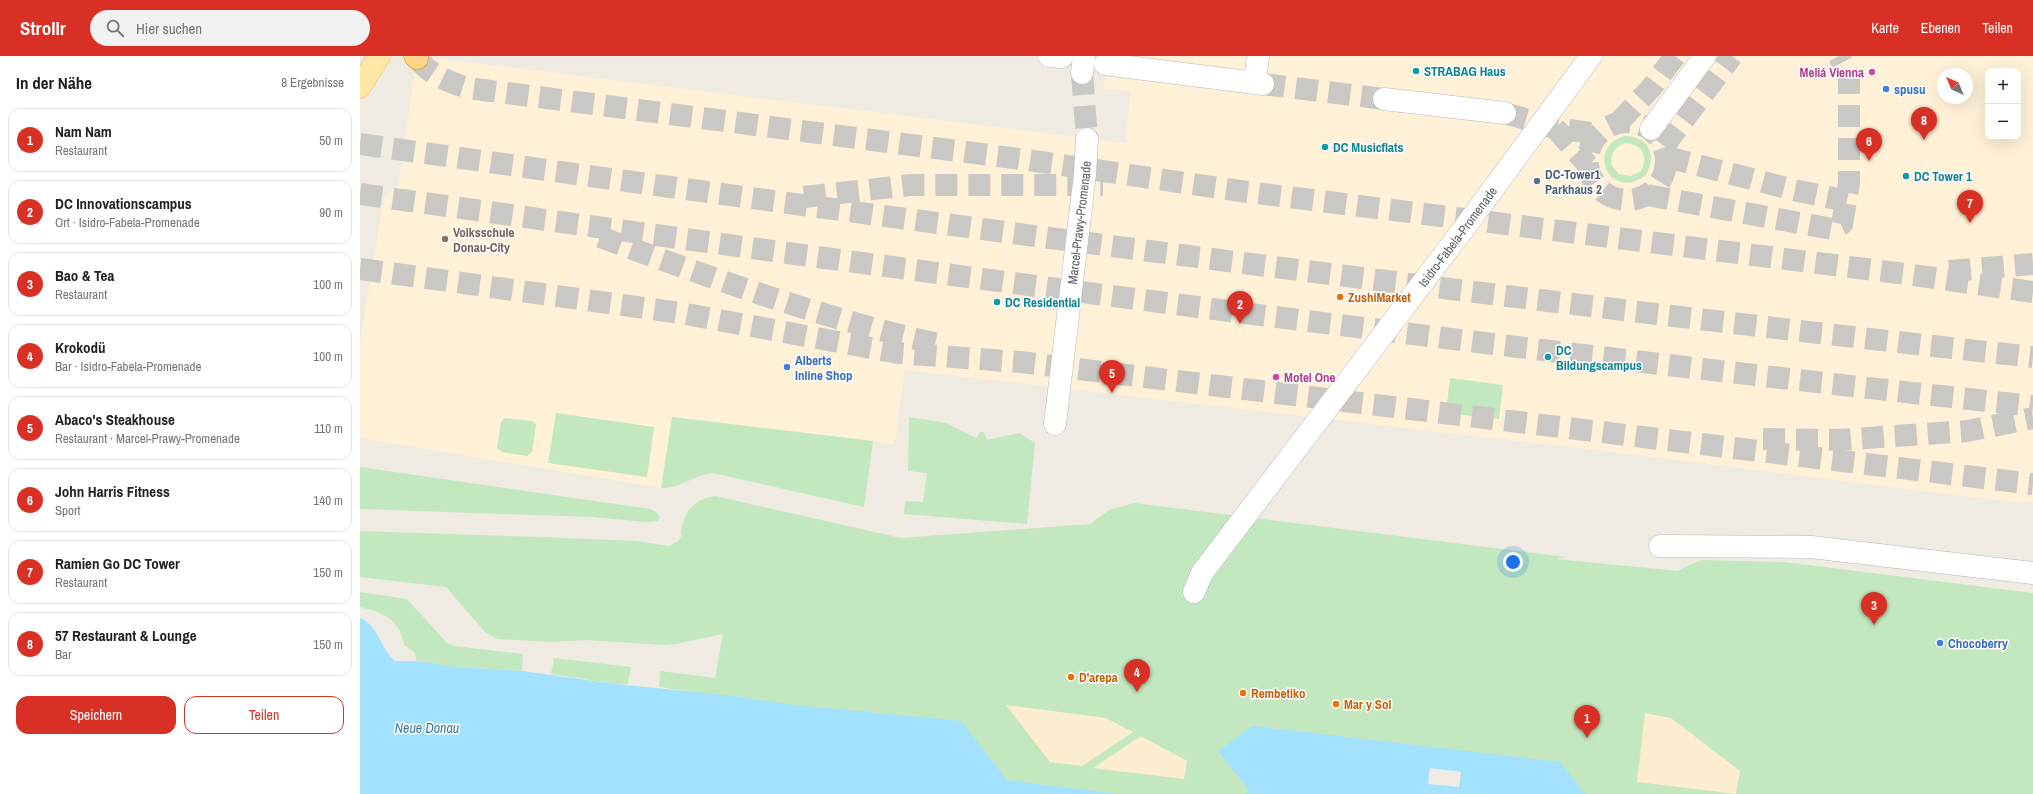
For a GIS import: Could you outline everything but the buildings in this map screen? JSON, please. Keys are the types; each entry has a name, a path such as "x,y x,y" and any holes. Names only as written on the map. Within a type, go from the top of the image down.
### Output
{"main road":[{"path":"360,87 379,56"}],"street":[{"path":"1105,64 1259,83 1258,56"},
{"name":"Isidro-Fabela-Promenade","path":"1198,582 1591,56"},
{"path":"1651,129 1705,56"},
{"path":"1384,98 1505,113"},
{"name":"Marcel-Prawy-Promenade","path":"1055,424 1085,174 1087,139"},
{"path":"1660,546 1811,547 2033,573"}],"shaded area":[{"path":"417,56 1125,143 1131,91 1104,89 1109,56 2033,56 2033,503 1969,497 1613,452 905,370 894,444 672,417 661,488 360,438 360,344 384,197 399,184"}],"green space":[{"path":"1624,136 1639,139 1645,143 1651,153 1651,160 1646,175 1634,182 1623,182 1614,178 1607,171 1604,162 1606,152 1612,143","holes":["1625,143 1640,148 1644,156 1643,166 1641,171 1631,176 1619,174 1612,166 1612,155 1621,145"]},
{"path":"1450,378 1503,385 1499,419 1446,413"},
{"path":"556,413 654,427 647,477 548,463"},
{"path":"672,417 873,441 864,507 713,473 700,476 675,486 661,488"},
{"path":"909,417 946,423 976,438 980,432 984,432 987,440 1019,433 1035,443 1027,524 904,514 905,501 923,502 927,473 908,471"},
{"path":"505,418 532,421 536,425 532,452 527,456 502,452 497,448 501,422"},
{"path":"360,467 650,509 656,512 660,517 658,521 646,522 593,517 360,509"},
{"path":"715,496 901,538 1090,524 1109,510 1134,503 1565,557 1556,559 1678,571 1702,560 1784,562 2033,593 2033,794 874,794 712,695 659,687 660,671 715,678 723,634 676,644 663,645 586,640 551,642 497,639 485,632 446,587 360,577 360,531 636,541 669,546 678,541 682,535 681,533 684,519 691,508 701,500"},
{"path":"360,592 407,599 447,643 454,646 523,654 522,671 456,667 417,661 414,652 404,645 402,636 389,618 360,607"},
{"path":"554,658 631,667 628,684 616,684 551,674"}],"sand":[{"path":"1006,705 1106,718 1133,732 1082,766 1050,762"},
{"path":"1645,713 1671,718 1740,771 1736,794 1637,782"},
{"path":"1141,736 1187,761 1184,779 1093,768"}],"water":[{"name":"Neue Donau","path":"360,618 371,626 390,656 395,661 417,661 456,667 522,671 616,684 735,696 785,704 961,721 1007,780 1118,794 360,794"},
{"path":"1252,726 1560,762 1585,794 1246,794 1250,791 1218,751"}],"pier":[{"path":"1430,768 1461,772 1459,787 1428,784"}],"tunnel":[{"path":"1618,123 1652,87 1675,56"},
{"path":"1664,146 1732,56"},
{"path":"1647,195 1832,229 1842,224 1849,184 1849,76 1839,56"},
{"path":"417,58 428,69 440,77 468,88 1020,159 1240,191 1906,274 2033,292"},
{"path":"1082,73 1087,139"},
{"path":"1263,84 1384,99"},
{"path":"1505,113 1555,128 1599,134"},
{"path":"1619,122 1635,122 1649,128 1660,139 1666,153 1666,161 1666,169 1660,183 1649,194 1635,200 1619,200 1605,194 1594,183 1588,169 1588,153 1594,139 1605,128 1619,122"},
{"path":"1555,128 1588,165"},
{"path":"360,144 778,202 1196,257 1823,334 2033,357"},
{"path":"1667,157 1794,190 1847,201"},
{"path":"804,197 910,185 1103,185"},
{"path":"360,194 778,252 1196,307 1614,359 2033,406"},
{"path":"600,237 727,283 813,311 899,335 943,345"},
{"path":"1949,271 2033,264"},
{"path":"360,269 681,313 898,353 1020,362 2033,484"},
{"path":"1763,439 1839,440 1967,431 2033,418"}],"place":[{"name":"STRABAG Haus","path":"1416,71"},
{"name":"Meliá Vienna","path":"1872,72"},
{"name":"spusu","path":"1886,89"},
{"name":"57 Restaurant & Lounge","path":"1924,140"},
{"name":"DC Musicflats","path":"1325,147"},
{"name":"John Harris Fitness","path":"1869,161"},
{"name":"DC Tower 1","path":"1906,176"},
{"name":"DC-Tower1 Parkhaus 2","path":"1537,181"},
{"name":"Ramien Go DC Tower","path":"1970,223"},
{"name":"Volksschule Donau-City","path":"445,239"},
{"name":"ZushiMarket","path":"1340,297"},
{"name":"DC Residential","path":"997,302"},
{"name":"DC Innovationscampus","path":"1240,324"},
{"name":"DC Bildungscampus","path":"1548,357"},
{"name":"Alberts Inline Shop","path":"787,367"},
{"name":"Motel One","path":"1276,377"},
{"name":"Abaco's Steakhouse","path":"1112,393"},
{"name":"Bao & Tea","path":"1874,625"},
{"name":"Chocoberry","path":"1940,643"},
{"name":"D'arepa","path":"1071,677"},
{"name":"Krokodü","path":"1137,692"},
{"name":"Rembetiko","path":"1243,693"},
{"name":"Mar y Sol","path":"1336,704"},
{"name":"Nam Nam","path":"1587,738"}]}
